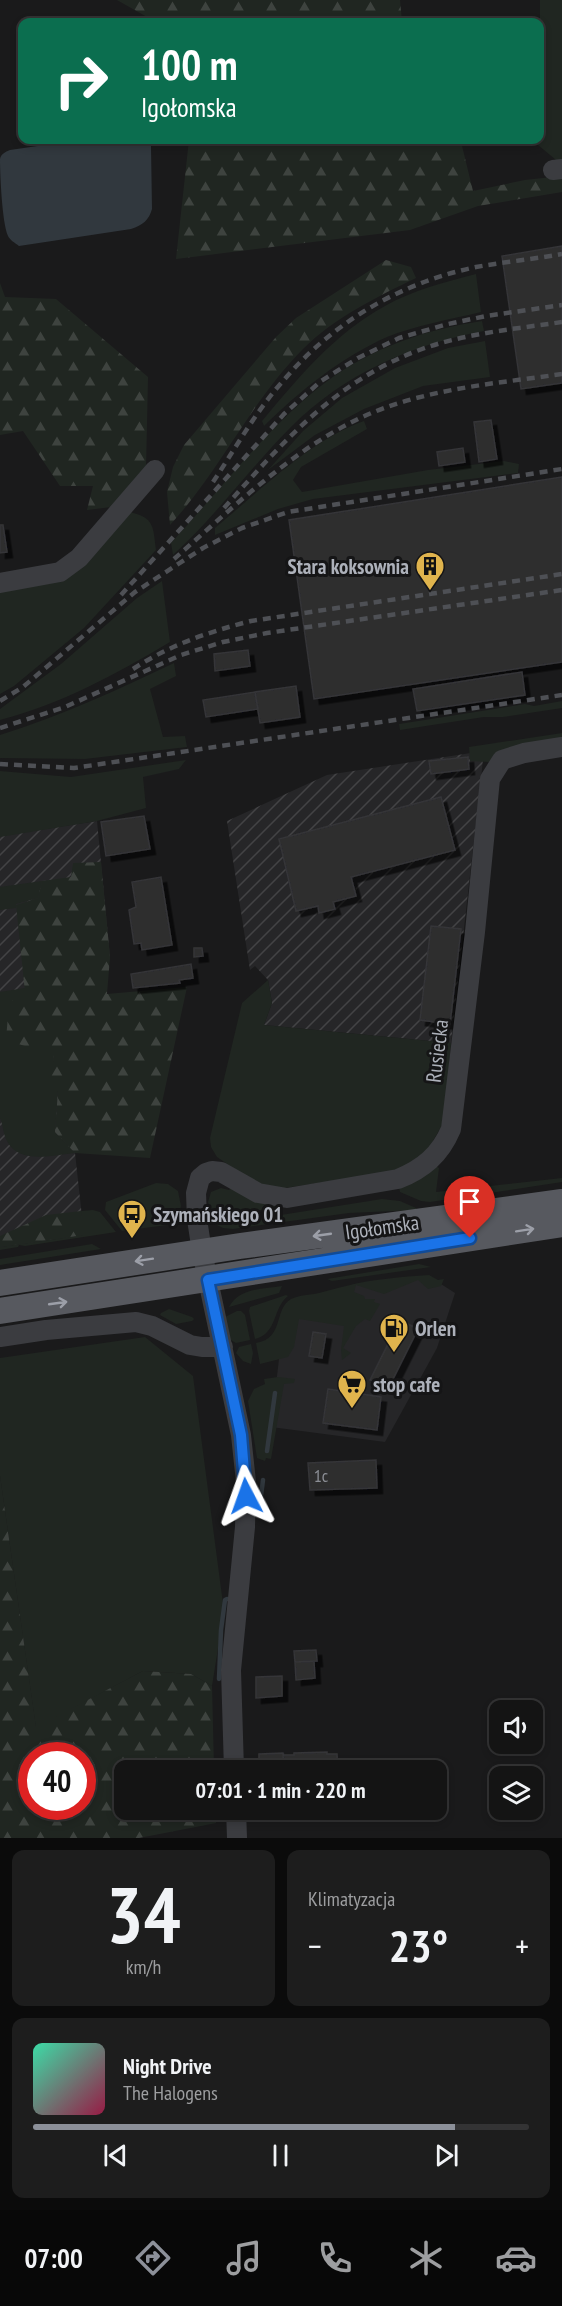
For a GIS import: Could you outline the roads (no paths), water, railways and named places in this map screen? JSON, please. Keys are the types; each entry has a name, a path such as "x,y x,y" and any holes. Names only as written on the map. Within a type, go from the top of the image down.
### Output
{"main road":[{"name":"Igołomska","path":"0,1283 202,1252 562,1202"},
{"name":"Igołomska","path":"0,1311 562,1224"}],"street":[{"path":"0,583 60,572 79,558 155,470"},
{"name":"Rusiecka","path":"202,1252 196,1204 200,1179 206,1173 217,1171 258,1193 287,1198 398,1179 423,1166 445,1143 451,1129 470,975 490,779 502,760 524,753 562,747"},
{"path":"202,1252 241,1435 246,1482 246,1527 231,1670 234,1760"},
{"path":"0,1337 136,1322 153,1326 190,1345 223,1347"},
{"path":"236,1820 237,1838"}],"waterway":[{"path":"267,1451 275,1393"},
{"path":"261,1496 263,1480"},
{"path":"219,1679 221,1630 227,1599"}],"railway":[{"path":"213,482 273,393 303,360 346,323 395,295 448,274 476,267 562,254"},
{"path":"121,595 284,414 321,381 358,358 399,338 486,316 562,305"},
{"path":"224,508 313,415 363,378 391,362 422,349 456,339 562,322"},
{"path":"174,559 283,466 306,449 354,421 378,410 456,389 562,374"},
{"path":"0,701 23,687 135,592 203,548 242,528 288,512 562,469"},
{"path":"133,669 190,640 251,621 562,574"},
{"path":"0,728 65,707 181,655 223,642 267,633 562,590"},
{"path":"0,764 74,768 562,695"}],"place":[{"name":"Stara koksownia","path":"430,592"},
{"name":"Szymańskiego 01","path":"132,1240"},
{"name":"Orlen","path":"394,1354"},
{"name":"stop cafe","path":"352,1410"}]}
